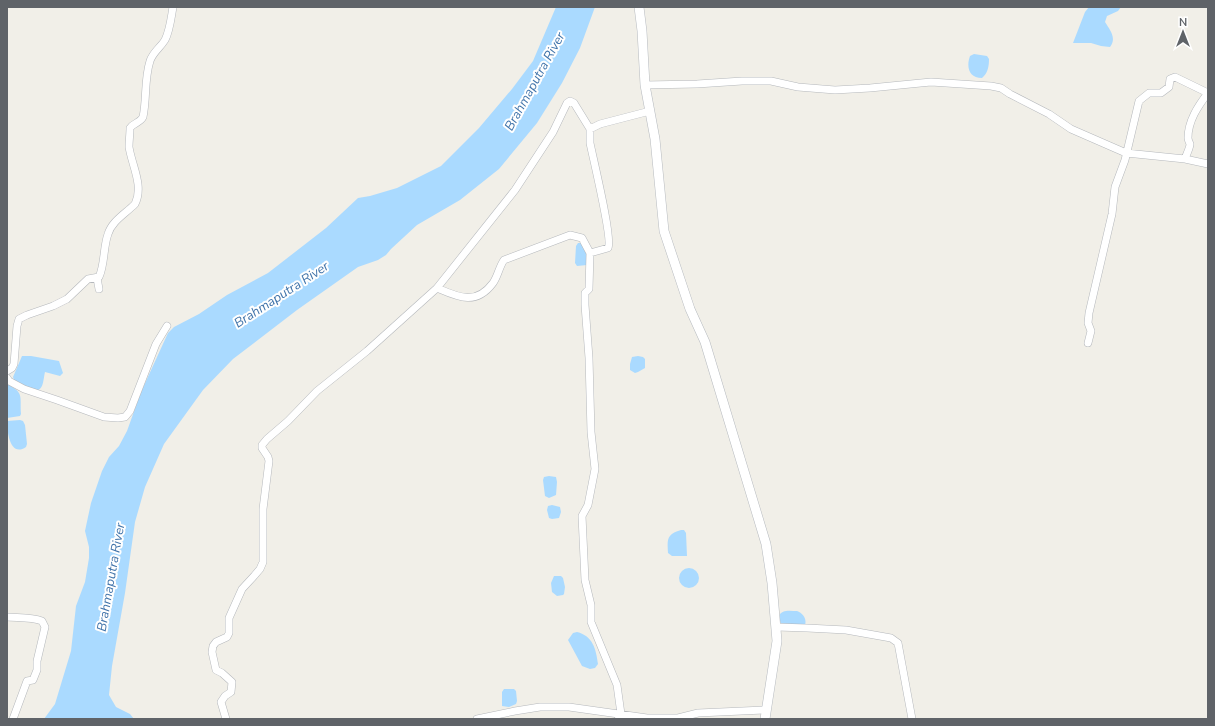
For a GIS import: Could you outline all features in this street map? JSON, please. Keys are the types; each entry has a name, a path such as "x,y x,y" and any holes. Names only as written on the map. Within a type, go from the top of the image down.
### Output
{"street":[{"path":"7,371 12,368 14,364 17,326 19,320 26,315 53,306 67,299 88,280 100,276 107,235 111,227 135,204 138,196 135,168 129,146 130,128 143,117 145,88 151,60 154,53 164,42 168,34 174,7"},
{"path":"477,719 540,707 569,707 620,717 647,718 678,718 698,713 765,714 777,642 777,628 766,544 705,342 690,309 664,231 657,162 645,85 639,7"},
{"path":"1088,343 1091,331 1088,323 1089,313 1112,214 1114,187 1125,160 1139,100 1149,93 1161,92 1169,87 1170,79 1175,77 1208,93 1198,107 1192,120 1188,139 1190,144 1185,159"},
{"path":"645,85 771,81 798,87 834,90 931,82 991,86 1001,88 1049,114 1071,129 1126,153 1185,159 1208,164"},
{"path":"226,719 221,702 225,696 231,692 232,682 216,670 212,652 213,646 227,637 229,633 229,618 242,589 257,573 263,562 263,509 269,461 262,448 262,445 288,421 316,391 367,351 437,288 515,190 553,132 567,103 570,101 574,103 590,129 590,143 610,244 608,248 590,253"},
{"path":"590,129 600,124 650,111"},
{"path":"437,288 459,297 469,298 477,296 493,284 504,260 570,235 582,238 590,253 589,289 585,293 585,305 589,358 591,432 595,469 588,504 582,516 582,536 586,580 591,605 591,622 617,685 620,717"},
{"path":"97,278 99,289"},
{"path":"7,378 9,381 24,389 104,417 125,417 130,411 156,344 167,326"},
{"path":"7,617 37,619 42,621 45,627 37,661 37,670 33,680 27,681 13,719"},
{"path":"777,628 846,630 891,638 898,644 912,719"}],"water":[{"name":"Brahmaputra River","path":"556,7 595,7 580,48 562,83 537,123 499,169 460,200 417,225 386,255 378,260 358,267 297,310 233,359 203,390 164,444 145,487 135,522 125,593 112,666 109,695 116,707 130,714 134,719 44,719 55,704 71,651 76,606 85,582 89,558 89,547 85,531 91,503 102,471 109,457 119,446 127,431 141,392 168,333 174,327 199,314 227,295 268,273 326,228 358,198 397,188 441,166 479,128 512,89 533,61"},
{"path":"1089,7 1121,7 1118,11 1107,16 1105,22 1113,37 1110,47 1091,43 1073,43 1085,12"},
{"path":"974,54 987,56 989,59 988,69 982,78 978,78 971,74 969,68 968,64 970,56"},
{"path":"578,243 583,243 587,252 587,265 577,266 575,263 576,246"},
{"path":"22,356 31,356 59,361 63,373 60,376 45,372 42,387 35,391 14,380 13,377"},
{"path":"638,356 645,359 645,368 635,373 630,370 630,364 632,357"},
{"path":"7,384 19,392 21,399 20,416 7,418"},
{"path":"7,421 23,421 25,425 27,444 26,447 16,449 10,442"},
{"path":"544,477 556,477 557,482 556,495 549,498 545,496 543,480"},
{"path":"552,505 560,507 561,512 559,518 549,518 547,510 548,506"},
{"path":"684,530 686,533 687,556 672,556 668,553 668,541 670,535"},
{"path":"689,568 696,571 699,578 696,585 689,588 682,585 679,578 682,571"},
{"path":"554,576 561,576 563,578 565,587 563,595 557,596 552,592 551,583"},
{"path":"797,611 804,616 805,625 781,625 779,616 782,612"},
{"path":"577,632 587,637 595,648 598,664 595,668 590,669 582,666 568,640 573,633"},
{"path":"504,689 514,689 516,691 516,704 509,707 502,706 502,692"}]}
